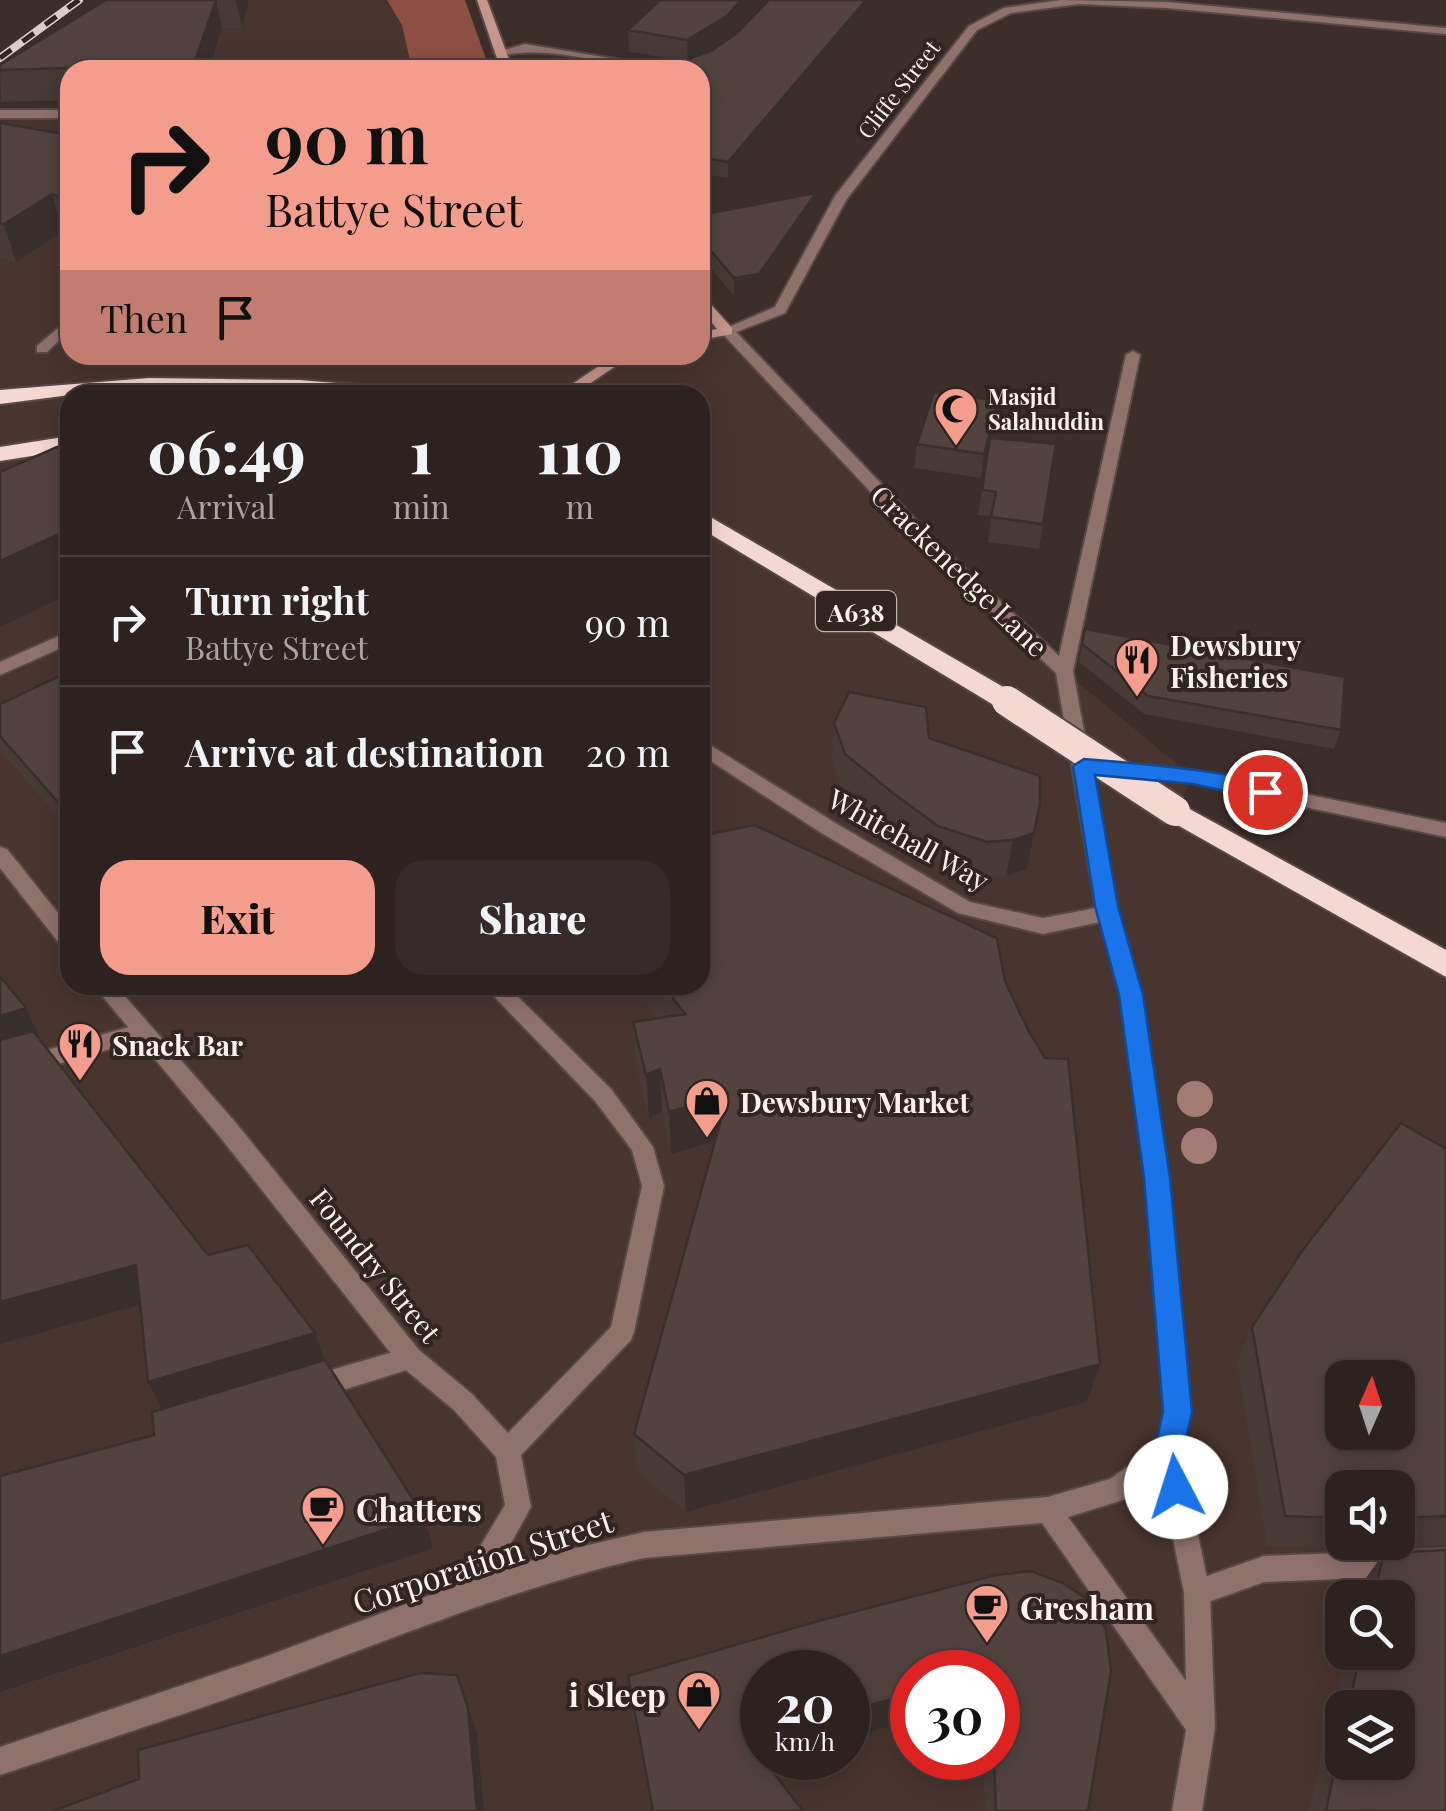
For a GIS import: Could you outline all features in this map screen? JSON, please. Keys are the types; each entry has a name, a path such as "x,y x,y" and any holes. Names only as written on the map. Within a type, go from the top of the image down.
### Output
{"highway":[{"path":"124,385 259,385"},
{"path":"0,397 60,389"},
{"path":"0,443 60,443"},
{"path":"0,454 60,444"},
{"name":"A638","path":"710,525 1007,702 1174,811 1446,965"}],"street":[{"path":"482,0 503,60"},
{"name":"Cliffe Street","path":"710,334 780,310 840,199 973,28 1008,10 1079,1 1167,4 1446,32"},
{"path":"500,53 525,47 604,60"},
{"path":"0,114 60,114"},
{"name":"Crackenedge Lane","path":"710,312 930,546 1064,670 1108,913 1131,995 1157,1178 1177,1412 1168,1452 1197,1593 1201,1727 1187,1811"},
{"path":"42,348 60,331"},
{"path":"1064,670 1133,355"},
{"path":"578,385 610,365"},
{"path":"0,668 60,641"},
{"name":"Whitehall Way","path":"710,751 830,829 965,908 1043,926 1108,913"},
{"path":"1084,766 1193,777 1446,830"},
{"path":"0,854 60,930"},
{"name":"Foundry Street","path":"112,995 228,1130 410,1358 463,1402 508,1451"},
{"path":"466,1596 518,1507 508,1451 622,1332 652,1186 642,1148 603,1095 503,995"},
{"path":"0,1072 140,1032"},
{"path":"277,1398 410,1358"},
{"name":"Corporation Street","path":"0,1761 596,1554 644,1545 1048,1510 1117,1490 1168,1452"},
{"path":"1048,1510 1201,1727"},
{"path":"1197,1593 1264,1569 1445,1562"}],"shaded area":[{"path":"160,0 387,0 402,25 410,60 82,60"},
{"path":"387,0 465,0 486,60 410,60 402,25"},
{"path":"60,77 60,100 28,101"},
{"path":"0,114 60,114 60,365 710,365 710,311 1064,671 1193,777 1175,810 1446,965 1446,1811 0,1811"}],"building":[{"path":"106,0 216,0 195,60 60,60 60,68 0,70 0,65"},
{"path":"660,0 741,0 727,16 687,40 628,30"},
{"path":"769,0 866,0 728,162 710,159 710,60 690,60 737,33"},
{"path":"0,123 60,133 60,197 52,194 0,223"},
{"path":"816,193 759,274 734,278 710,250 710,213"},
{"path":"934,392 999,401 984,454 917,444"},
{"path":"990,438 1056,444 1043,524 991,517 996,492 982,490"},
{"path":"57,447 60,450 60,534 0,561 0,472"},
{"path":"1085,629 1345,677 1341,730 1148,696 1082,644"},
{"path":"60,676 60,805 0,736 0,704"},
{"path":"849,692 926,707 929,738 1040,776 1034,833 987,842 938,826 893,793 845,754 834,723"},
{"path":"754,825 997,938 1005,981 1028,1030 1045,1058 1068,1059 1100,1364 684,1475 634,1434 728,1094 669,1112 660,1069 646,1075 633,1022 685,1014 671,995 710,995 710,834"},
{"path":"0,976 26,1008 0,1016"},
{"path":"33,1031 208,1255 248,1245 315,1333 148,1382 136,1265 0,1302 0,1040"},
{"path":"1401,1123 1446,1149 1446,1516 1415,1517 1415,1470 1325,1470 1325,1517 1285,1516 1252,1327 1302,1251"},
{"path":"325,1360 424,1517 0,1656 0,1476 154,1435 152,1412"},
{"path":"1446,1550 1446,1811 1326,1811 1332,1780 1415,1780 1415,1690 1352,1690 1357,1670 1415,1670 1415,1580 1377,1580 1382,1560 1415,1560 1415,1552"},
{"path":"1031,1571 1063,1583 1090,1601 1106,1630 1111,1671 1088,1811 996,1811 995,1780 1020,1780 1020,1650 890,1650 890,1700 870,1705 870,1650 740,1650 740,1780 779,1780 803,1811 653,1811 628,1676 996,1575"},
{"path":"420,1673 457,1675 468,1708 477,1811 53,1811 139,1779 138,1750"}],"railway":[{"path":"0,58 79,0"}],"place":[{"name":"Masjid Salahuddin","path":"956,447"},
{"name":"Dewsbury Fisheries","path":"1137,698"},
{"name":"Snack Bar","path":"80,1082"},
{"name":"Dewsbury Market","path":"707,1139"},
{"name":"Chatters","path":"323,1546"},
{"name":"Gresham","path":"987,1644"},
{"name":"i Sleep","path":"699,1731"}],"route":[{"path":"1176,1487 1168,1452 1177,1412 1157,1178 1131,995 1106,906 1084,766 1193,777 1265,792"}]}
